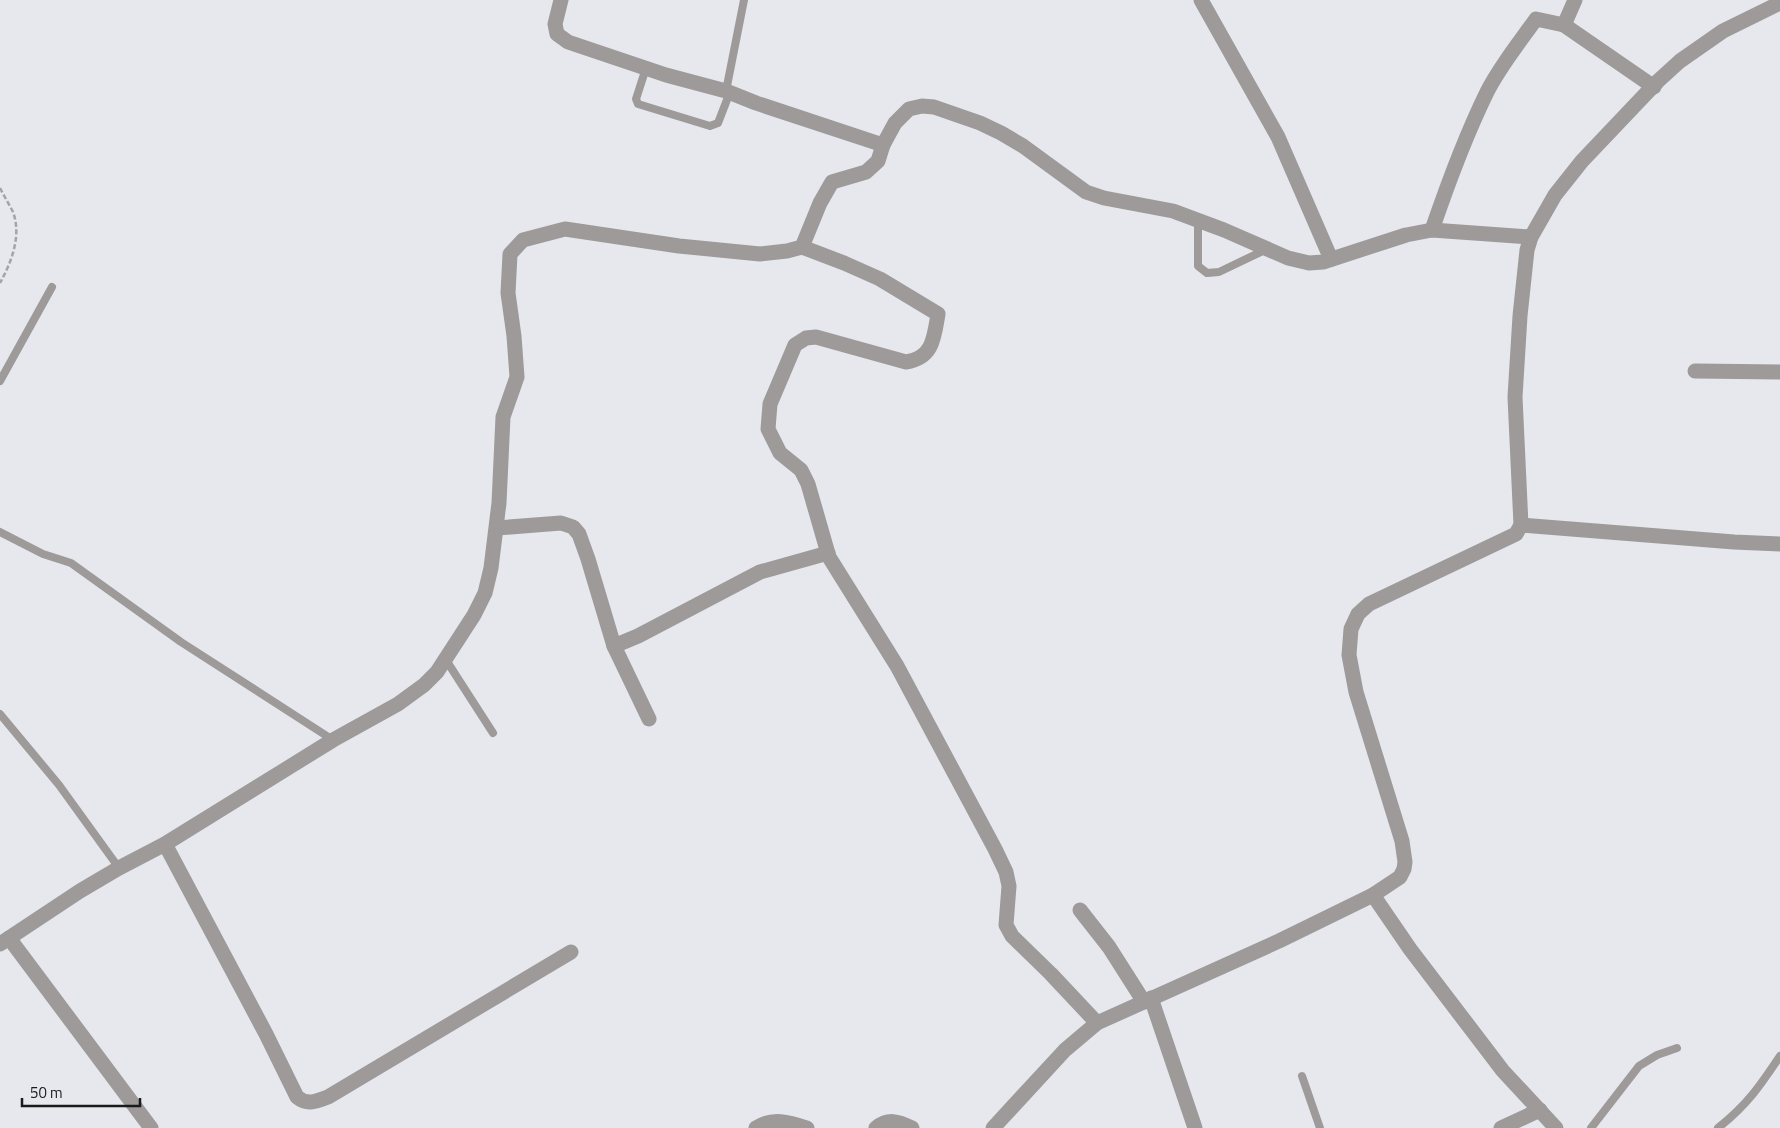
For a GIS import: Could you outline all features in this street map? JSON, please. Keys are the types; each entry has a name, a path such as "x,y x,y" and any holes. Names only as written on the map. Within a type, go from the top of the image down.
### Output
{"street":[{"path":"561,0 555,24 556,34 568,42 646,68 728,92 883,145"},
{"path":"1201,0 1278,136 1331,259"},
{"path":"1564,25 1575,0"},
{"path":"993,1128 1065,1050 1097,1022 1279,941 1373,895 1400,877 1404,869 1402,841 1356,692 1349,655 1351,629 1358,614 1369,604 1516,534 1521,525 1515,398 1520,316 1527,250 1531,236 1555,195 1582,161 1665,74 1699,46 1722,31 1780,3"},
{"path":"1432,230 1453,171 1488,91 1509,56 1536,19 1564,25 1654,87"},
{"path":"802,247 820,203 832,182 866,172 878,161 883,145 895,123 909,109 922,106 934,107 980,123 1001,133 1023,146 1086,192 1104,198 1173,211 1288,258 1309,263 1323,262 1406,235 1432,230 1531,236"},
{"path":"151,1128 4,941 119,868 165,844 334,740 398,704 438,672 464,632 485,593 491,568 497,528 504,417 517,377 508,293 510,254 523,240 565,230 679,246 760,254 802,247 880,279 938,314 935,332 926,355 916,360 906,362 816,337 806,338 795,345 770,404 768,428 780,453 801,470 808,484 828,553 897,666 995,849 1006,872 1009,886 1006,925 1012,936 1097,1022"},
{"path":"1695,371 1780,372"},
{"path":"497,528 561,523 573,527 579,534 614,646 649,719"},
{"path":"1521,525 1780,544"},
{"path":"614,646 638,636 760,572 828,553"},
{"path":"165,844 266,1034 297,1097 303,1102 314,1102 328,1097 571,952"},
{"path":"1373,895 1410,949 1503,1071 1556,1128"},
{"path":"1080,910 1147,1000 1195,1128"},
{"path":"1501,1128 1540,1110"},
{"path":"756,1128 762,1124 777,1120 792,1122 807,1128"},
{"path":"876,1128 889,1120 900,1122 912,1128"}],"lane":[{"path":"646,68 636,98 638,104 710,126 718,123 728,92 744,0"},
{"path":"1198,220 1198,266 1207,273 1219,272 1266,249"},
{"path":"0,381 52,287"},
{"path":"0,532 43,554 71,563 181,642 334,740"},
{"path":"446,660 493,732"},
{"path":"0,714 59,785 119,868"},
{"path":"1592,1128 1638,1066 1657,1055 1676,1048"},
{"path":"1718,1128 1739,1111 1758,1090 1780,1056"},
{"path":"1302,1076 1320,1128"}],"path":[{"path":"0,188 13,214 16,237 9,266 0,283"}]}
